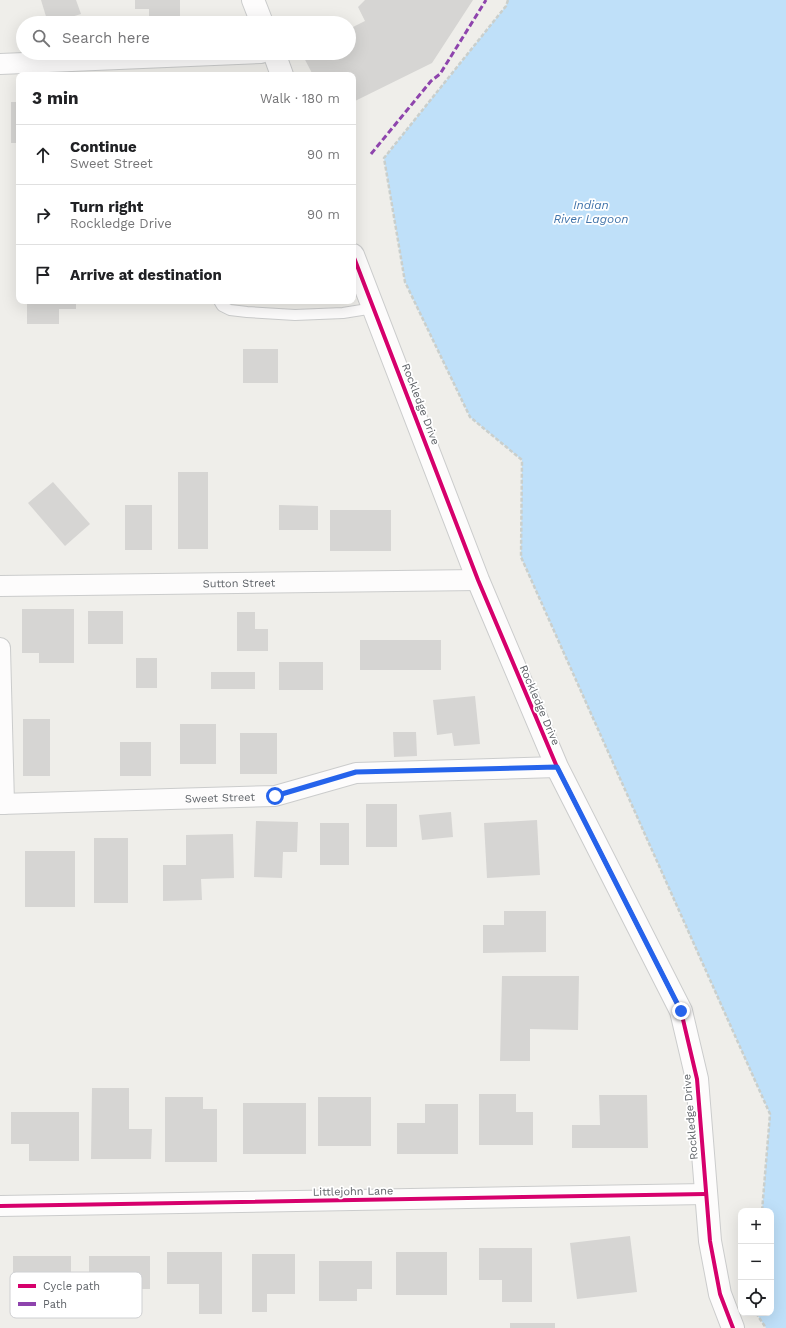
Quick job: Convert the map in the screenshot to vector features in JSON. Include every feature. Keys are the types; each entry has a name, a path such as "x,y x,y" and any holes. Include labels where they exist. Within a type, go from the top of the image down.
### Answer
{"street":[{"path":"253,0 259,16"},
{"path":"0,64 95,60"},
{"path":"277,60 281,72"},
{"name":"Rockledge Drive","path":"356,263 478,580 557,767 681,1011 698,1079 710,1241 720,1294 733,1328"},
{"name":"Sutton Street","path":"0,586 478,580"},
{"path":"0,648 2,804"},
{"name":"Sweet Street","path":"2,804 275,796 356,772 557,767"},
{"name":"Littlejohn Lane","path":"0,1206 706,1194"}],"lane":[{"path":"221,304 230,310 295,315 343,313 374,308"}],"path":[{"path":"508,0 506,6 384,158 405,282 470,416 522,460 521,557 770,1114 762,1208"},
{"path":"758,1316 766,1328"}],"water":[{"name":"Indian River Lagoon","path":"508,0 786,0 786,1328 766,1328 758,1316 774,1316 774,1208 762,1208 770,1114 521,557 522,460 470,417 405,282 384,158 506,6"}],"building":[{"path":"41,0 76,0 81,14 75,16 46,16"},
{"path":"135,0 180,0 180,16 149,16 149,9 135,9"},
{"path":"365,0 473,0 432,63 356,101 356,72 311,72 305,60 356,60 356,26 365,21 358,7"},
{"path":"11,102 16,102 16,143 11,143"},
{"path":"27,304 76,304 76,309 59,309 59,324 27,324"},
{"path":"243,349 278,349 278,383 243,383"},
{"path":"178,472 208,472 208,549 178,549"},
{"path":"53,482 90,524 65,546 28,503"},
{"path":"125,505 152,505 152,550 125,550"},
{"path":"279,505 318,506 318,530 279,530"},
{"path":"330,510 391,510 391,551 330,551"},
{"path":"22,609 74,609 74,663 39,663 39,653 22,653"},
{"path":"88,611 123,611 123,644 88,644"},
{"path":"237,612 255,612 255,629 268,629 268,651 237,651"},
{"path":"360,640 441,640 441,670 360,670"},
{"path":"136,658 157,658 157,688 136,688"},
{"path":"279,662 323,662 323,690 279,690"},
{"path":"211,672 255,672 255,689 211,689"},
{"path":"475,696 480,744 454,746 452,733 437,735 433,700"},
{"path":"23,719 50,719 50,776 23,776"},
{"path":"180,724 216,724 216,764 180,764"},
{"path":"393,732 416,732 417,756 394,757"},
{"path":"240,733 277,733 277,774 240,774"},
{"path":"120,742 151,742 151,776 120,776"},
{"path":"366,804 397,804 397,847 366,847"},
{"path":"451,812 453,837 422,840 419,815"},
{"path":"537,820 540,875 487,878 484,823"},
{"path":"256,821 298,822 297,852 283,852 282,878 254,877"},
{"path":"320,823 349,823 349,865 320,865"},
{"path":"233,834 234,878 201,879 202,900 163,901 163,865 186,865 186,835"},
{"path":"94,838 128,838 128,903 94,903"},
{"path":"25,851 75,851 75,907 25,907"},
{"path":"504,911 546,911 546,952 483,953 483,925 504,925"},
{"path":"502,976 579,976 578,1030 530,1029 530,1061 500,1061"},
{"path":"92,1088 129,1088 129,1129 152,1129 151,1159 91,1159"},
{"path":"479,1094 516,1094 516,1112 533,1112 533,1145 479,1145"},
{"path":"599,1095 647,1095 648,1148 572,1148 572,1125 600,1125"},
{"path":"165,1097 203,1097 203,1109 217,1109 217,1162 165,1162"},
{"path":"318,1097 371,1097 371,1146 318,1146"},
{"path":"243,1103 306,1103 306,1154 243,1154"},
{"path":"425,1104 458,1104 458,1154 397,1154 397,1123 425,1123"},
{"path":"11,1112 79,1112 79,1161 29,1161 29,1144 11,1144"},
{"path":"630,1236 637,1292 577,1299 570,1243"},
{"path":"479,1248 532,1248 532,1302 502,1302 502,1280 479,1280"},
{"path":"167,1252 222,1252 222,1314 199,1314 199,1284 167,1284"},
{"path":"396,1252 447,1252 447,1295 396,1295"},
{"path":"252,1254 295,1254 295,1294 267,1294 267,1312 252,1312"},
{"path":"13,1256 71,1256 71,1272 13,1272"},
{"path":"89,1256 150,1256 150,1289 142,1289 142,1272 89,1272"},
{"path":"319,1261 372,1261 372,1289 357,1289 357,1301 319,1301"},
{"path":"510,1323 555,1323 555,1328 510,1328"}],"marked path":[{"path":"371,154 431,81 440,74 486,0"}],"cycle path":[{"path":"356,263 478,580 557,767 681,1011 697,1079 710,1241 720,1294 733,1328"},
{"path":"0,1206 706,1194"}],"route":[{"path":"275,796 356,772 557,767 681,1011"}]}
